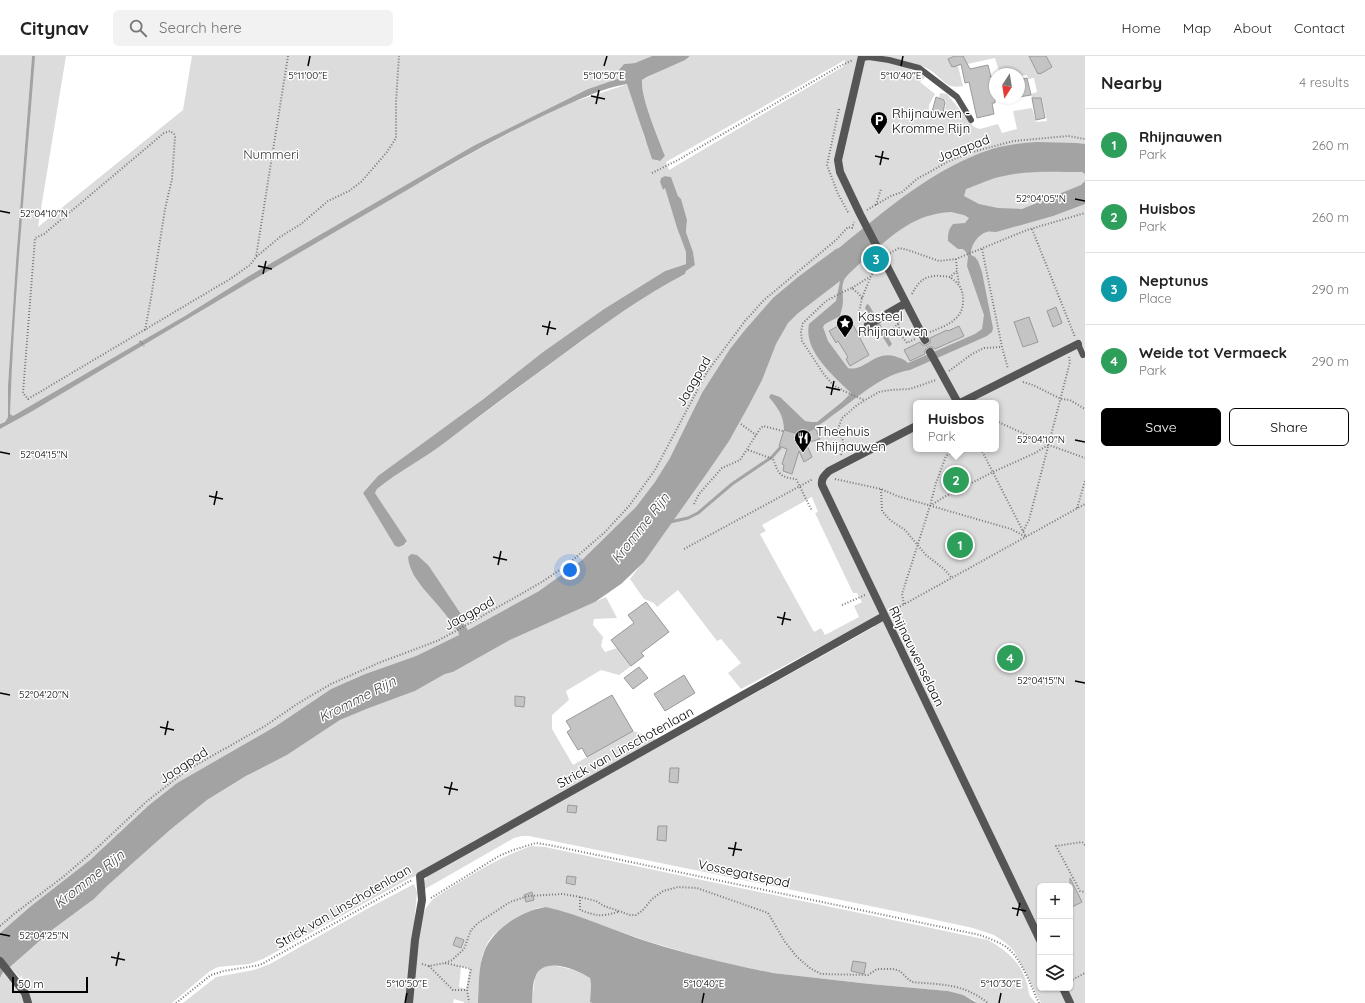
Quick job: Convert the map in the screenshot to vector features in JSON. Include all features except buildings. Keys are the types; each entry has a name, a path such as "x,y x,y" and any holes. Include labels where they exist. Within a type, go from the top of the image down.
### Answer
{"street":[{"path":"862,57 838,160 840,172 859,219 883,259 924,338"},
{"path":"869,325 906,304"},
{"path":"965,400 1078,344"},
{"path":"931,352 957,400"},
{"path":"824,476 838,466 913,428"},
{"name":"Rhijnauwenselaan","path":"824,476 822,485 1037,934"},
{"name":"Strick van Linschotenlaan","path":"420,876 884,616"},
{"path":"409,1003 422,900 420,876"},
{"path":"0,961 25,993 28,1003"},
{"path":"1064,991 1070,1003"}],"lane":[{"path":"862,57 889,60 919,68 957,97 971,120"},
{"path":"1078,344 1083,355"}],"path":[{"path":"256,257 288,56"},
{"path":"145,330 165,209 172,179 174,134 170,131 164,133 44,234 35,238 23,393 28,399 145,330 230,279 250,265 256,257 280,237 301,224 328,201 348,191 361,182 387,152 396,138 396,102 399,56"},
{"path":"652,173 685,156 838,66 851,60"},
{"name":"Jaagpad","path":"0,926 63,877 98,847 146,802 187,770 265,726 297,704 331,684 381,662 437,641 542,582 567,565 605,532 628,506 655,470 706,372 745,321 764,300 836,240 848,227 852,228 859,219 876,205 891,196 902,192 917,179 949,161 972,152 1014,141 1068,136 1085,139"},
{"path":"876,205 881,189"},
{"path":"859,313 862,298 871,276 883,259 891,252 899,248 939,261 956,259 1032,229 1085,213"},
{"path":"1032,229 1078,344"},
{"path":"982,249 1002,347 1011,378 1033,385 1061,399 1070,400 1085,409"},
{"path":"898,323 900,334 907,343 924,338 954,321 963,308 963,298 956,259"},
{"path":"950,277 957,271"},
{"path":"864,400 833,385 802,342 801,332 803,322 826,301 852,288 871,276"},
{"path":"889,333 898,323 917,284 924,279 931,276 950,277 960,285"},
{"path":"852,288 862,298"},
{"path":"879,335 889,333 900,334"},
{"path":"140,342 144,346"},
{"path":"838,466 844,445 842,436 838,430 842,418 864,400 879,392 910,389 932,381 944,376 956,365 984,348 1002,347"},
{"path":"1023,531 1029,520 1050,444 1070,362 1066,351"},
{"path":"999,422 1085,458"},
{"path":"741,424 756,435"},
{"path":"694,504 699,494 722,468 740,460 748,450 756,435 764,426 783,431"},
{"path":"930,506 944,497 1035,453 1050,444"},
{"path":"748,450 774,459 778,473 784,477 796,479 812,511"},
{"path":"904,604 902,594 936,483 946,456 949,454 962,452"},
{"path":"983,452 1026,536"},
{"path":"684,549 815,478 824,476 881,489 897,496 1011,529 1026,536"},
{"path":"1077,508 1085,481"},
{"path":"881,489 882,511 890,520 905,530 926,554 952,578"},
{"path":"884,616 1085,504"},
{"path":"842,605 873,592"},
{"path":"1085,845 1082,842 1056,846 1080,891 1085,892"},
{"name":"Vossegatsepad","path":"422,900 430,899 499,856 536,843 549,845 980,935 1010,950 1026,974 1039,1003"},
{"name":"Strick van Linschotenlaan","path":"176,1003 211,975 224,971 260,965 420,876"},
{"path":"414,958 424,965 429,966 452,960 464,950 471,930 478,923 515,900 528,896 563,894 596,901 604,906 630,915 636,915 652,899 663,891 678,888 697,888 768,913 789,947 810,968 821,974 868,975 877,969 900,970 912,982 961,987 971,991 988,1003"},
{"path":"580,897 580,910 597,916 604,916 619,911"},
{"path":"445,963 471,969 467,990 469,1002"},
{"path":"429,966 452,990 467,990"},
{"path":"1073,979 1085,973"}],"green space":[{"path":"0,56 32,56 16,261 8,385 8,417 5,422 0,424"},
{"name":"Nummeri","path":"34,56 66,56 38,227 183,110 192,56 652,56 635,63 624,64 620,78 588,89 475,145 16,418 11,418 9,414 15,293"},
{"path":"690,56 872,56 906,67 925,77 920,82 935,94 929,105 929,113 942,118 946,101 939,98 940,93 947,94 974,127 980,129 998,124 1002,133 1017,129 1013,111 1032,108 1036,122 1047,121 1042,100 1032,101 1031,94 1037,92 1034,78 1028,79 1027,75 1025,75 1025,68 998,68 995,58 958,66 963,86 957,87 944,82 928,69 912,63 882,56 1085,56 1085,1003 1041,1003 1014,951 1006,943 994,935 973,928 529,836 514,838 425,889 425,880 430,874 874,627 870,620 741,689 728,673 741,663 721,639 717,641 678,590 657,607 654,603 644,599 630,579 643,562 614,529 582,560 539,591 468,630 461,614 429,566 408,557 414,575 458,631 459,635 416,656 365,674 331,689 276,726 177,783 149,805 90,860 31,906 0,933 0,429 31,412 262,273 470,154 524,125 570,103 628,84 644,137 657,161 662,159 665,156 654,129 644,97 642,80","holes":["845,60 844,66 669,170 666,162","665,176 671,177 687,220 686,232 693,252 695,265 686,271 685,274 643,298 576,345 439,447 394,476 377,489 375,493 407,541 405,545 399,547 395,546 363,493 543,352 604,309 665,271 686,264 686,252 665,187 663,190 660,182 661,178","812,497 818,512 815,513 853,593 857,593 862,602 854,606 859,617 825,635 821,628 814,632 760,534 766,531 762,525"]},
{"path":"606,597 617,618 594,619 593,625 603,637 601,646 605,652 617,648 631,666 619,675 601,670 566,691 569,700 552,715 552,729 573,765 633,731 654,738 657,741 419,875 410,878 263,959 249,964 218,967 210,971 172,1003 32,1003 22,980 10,967 52,930 94,899 170,830 207,800 246,776 287,755 340,720 415,691 445,674 453,672 510,640"},
{"path":"531,846 545,847 988,940 1001,948 1017,963 1025,976 1030,996 1036,1003 977,1003 974,1000 948,991 773,973 711,960 650,942 546,907 537,908 521,915 494,934 488,942 482,956 478,1003 464,1003 454,999 453,1003 412,1003 417,948 422,917 426,908 432,900 461,881 495,862","holes":["461,967 470,968 466,989 459,987"]},
{"path":"414,884 417,892 407,1003 183,1003 216,977 254,970 270,964"},
{"path":"550,965 571,969 590,978 590,1002 592,1003 532,1003 535,977 541,968"},
{"path":"4,970 22,993 26,1003 0,1003 0,978"}],"water":[{"path":"32,56 35,56 17,279 12,369 10,414 13,416 185,316 249,276 475,145 588,89 620,78 619,70 624,64 635,63 652,56 690,56 685,60 642,80 642,88 647,107 665,156 660,161 652,159 627,84 587,96 529,122 460,159 0,429 0,424 5,422 8,417 8,385 16,261"},
{"name":"Kromme Rijn","path":"1037,142 1085,144 1085,174 1082,172 1033,172 1014,174 994,178 966,189 964,196 979,204 998,208 1022,209 1081,185 1085,181 1085,204 1053,216 996,232 984,233 975,241 971,255 978,261 982,272 993,328 992,332 987,336 910,370 889,376 822,423 802,435 784,430 783,420 769,397 771,394 780,397 805,421 817,422 851,393 821,362 815,353 808,334 809,324 836,301 840,281 797,314 788,323 776,344 762,380 729,441 644,562 621,584 595,602 510,640 453,672 445,674 415,691 340,720 287,755 246,776 207,800 170,830 94,899 52,930 10,967 4,970 0,978 0,933 31,906 90,860 149,805 177,783 276,726 331,689 365,674 416,656 459,635 458,631 414,575 408,557 411,554 417,555 429,566 461,614 464,624 468,630 539,591 582,560 636,507 655,482 670,458 702,393 730,349 773,298 798,277 839,248 911,191 950,167 970,157 992,149 1008,145","holes":["951,212 964,215 969,218 965,223 953,224 950,228 948,241 958,249 963,249 968,256 967,266 984,315 982,329 975,334 908,363 900,358 887,355 881,356 859,367 848,368 828,341 823,327 825,324 840,316 843,302 844,280 885,241 915,221 925,217"]},
{"path":"665,176 671,177 678,196 681,199 687,220 686,232 693,252 695,265 686,271 685,274 640,300 611,320 439,447 394,476 377,489 375,493 407,541 404,545 399,547 395,546 363,493 378,476 482,400 543,352 604,309 665,271 686,264 686,252 665,188 663,190 660,182 661,178"},
{"path":"867,304 892,344 889,347 865,308"},
{"path":"546,907 572,914 664,947 742,967 773,973 948,991 963,995 977,1003 592,1003 590,1002 590,978 568,968 552,966 545,967 539,971 535,978 532,1003 478,1003 482,957 492,938 515,918 532,910"}],"waterway":[{"path":"670,522 688,518 698,513 732,484 772,457 780,448"}],"place":[{"name":"Rhijnauwen - Kromme Rijn","path":"879,135"},
{"name":"Neptunus","path":"876,259"},
{"name":"Kasteel Rhijnauwen","path":"845,338"},
{"name":"Theehuis Rhijnauwen","path":"803,453"},
{"name":"Huisbos","path":"956,480"},
{"name":"Rhijnauwen","path":"960,545"},
{"name":"Weide tot Vermaeck","path":"1010,658"}]}
